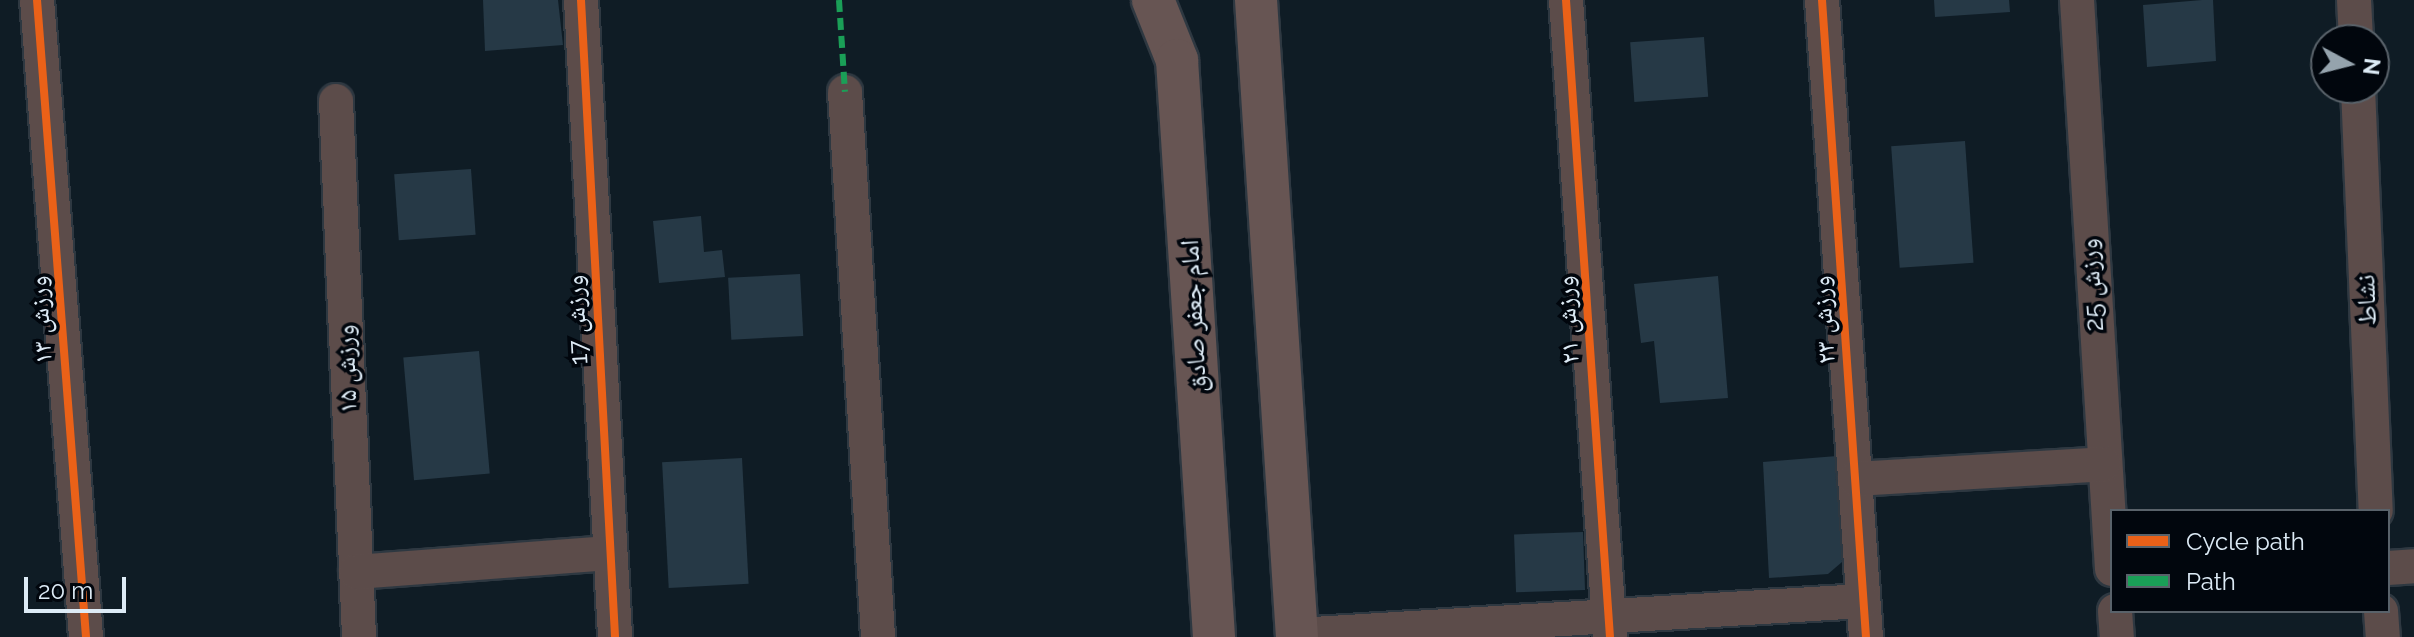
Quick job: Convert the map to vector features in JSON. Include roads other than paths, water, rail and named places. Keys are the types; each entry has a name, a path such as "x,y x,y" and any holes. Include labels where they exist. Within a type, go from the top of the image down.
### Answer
{"main road":[{"name":"امام جعفر صادق","path":"1153,0 1165,15 1180,89 1214,637"},
{"path":"1256,0 1297,636"}],"street":[{"name":"ورزش ۱۳","path":"37,0 86,637"},
{"name":"ورزش 17","path":"581,0 615,637"},
{"name":"ورزش ۲۱","path":"1566,0 1609,625"},
{"name":"ورزش ۲۳","path":"1822,0 1866,637"},
{"name":"ورزش 25","path":"2077,0 2110,543"},
{"path":"2354,0 2355,24"},
{"path":"845,92 878,637"},
{"name":"ورزش ۱۵","path":"336,101 359,637"},
{"name":"نشاط","path":"2359,104 2376,509"},
{"path":"1855,479 2104,464"},
{"path":"356,572 609,553"},
{"path":"2390,568 2414,566"},
{"path":"1297,636 1609,625 1863,601"},
{"path":"2115,613 2117,637"},
{"path":"2381,613 2383,637"}]}
